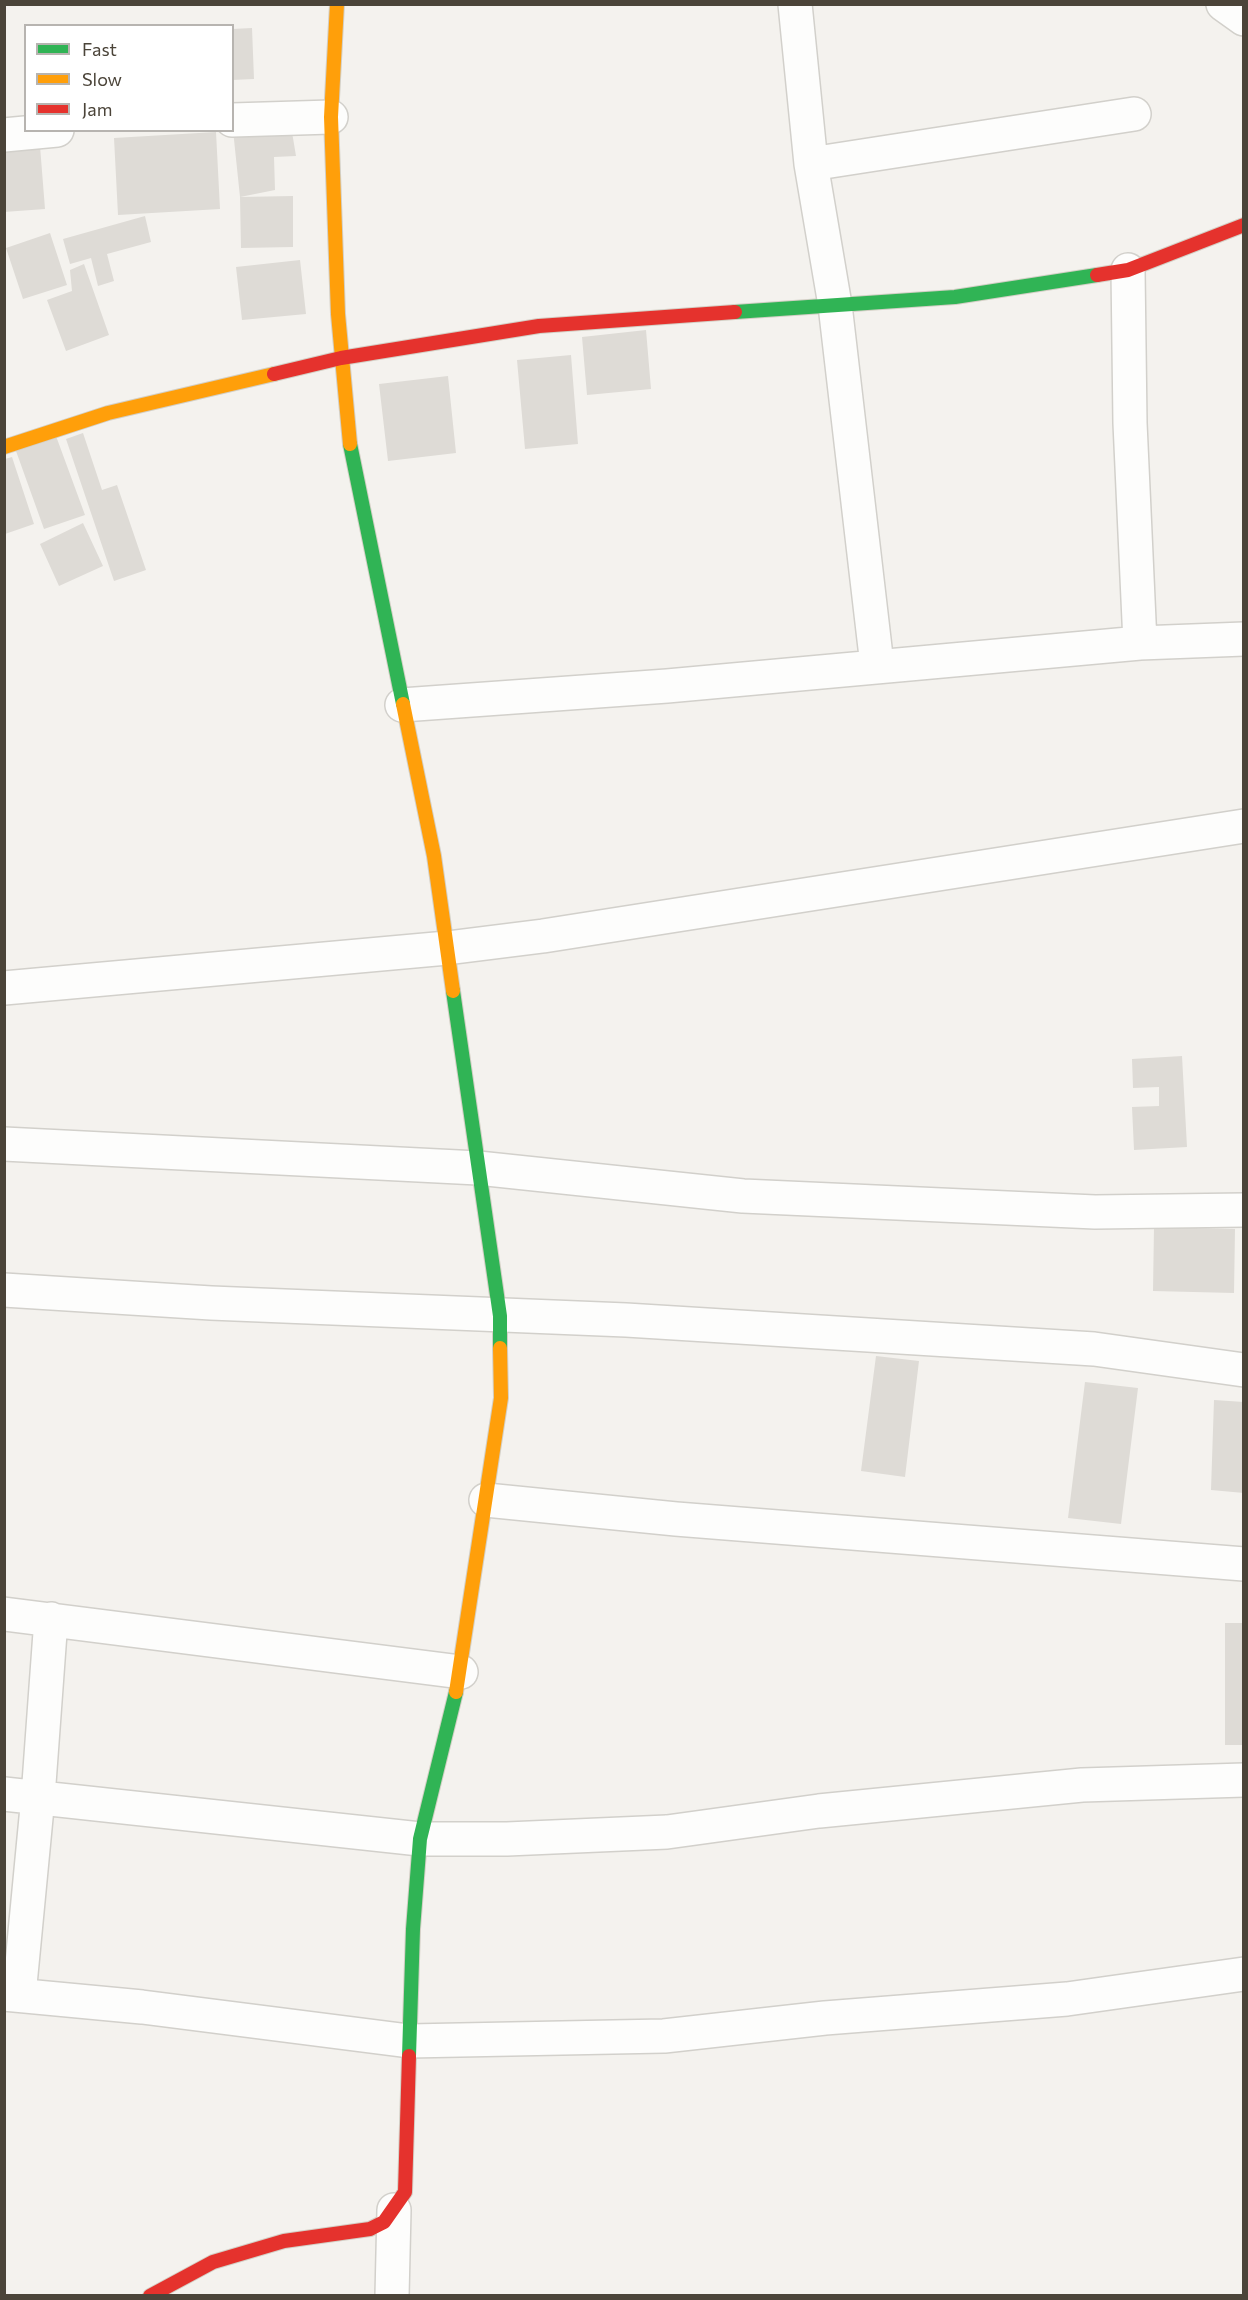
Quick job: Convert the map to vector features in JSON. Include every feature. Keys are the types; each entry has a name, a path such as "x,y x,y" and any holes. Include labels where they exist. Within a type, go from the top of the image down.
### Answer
{"street":[{"path":"150,2295 213,2262 284,2241 370,2229 384,2222 405,2192 412,1929 420,1839 461,1672 501,1398 500,1316 434,856 347,428 341,358 332,117 337,4"},
{"path":"795,4 811,164 835,305 877,665"},
{"path":"1223,4 1244,19"},
{"path":"811,164 1134,114"},
{"path":"234,120 332,117"},
{"path":"4,135 36,132"},
{"path":"4,447 108,413 341,358 539,326 955,297 1128,270 1244,225"},
{"path":"1128,270 1130,423 1140,643"},
{"path":"402,705 667,686 877,665 1140,643 1244,639"},
{"path":"4,988 447,948 1096,851 1244,826"},
{"path":"4,1144 478,1168 742,1196 1095,1212 1244,1210"},
{"path":"4,1290 211,1303 637,1320 1094,1349 1244,1370"},
{"path":"486,1500 687,1520 1244,1564"},
{"path":"4,1614 461,1672"},
{"path":"51,1619 38,1797 11,1994 142,2007 409,2041 664,2036 825,2018 1067,1999 1244,1974"},
{"path":"4,1794 420,1839 507,1839 667,1832 819,1811 1082,1785 1244,1780"},
{"path":"392,2295 394,2210"}],"building":[{"path":"252,28 254,79 234,80 234,29"},
{"path":"291,126 296,156 274,157 275,190 240,197 234,130"},
{"path":"216,132 220,209 118,215 114,138"},
{"path":"40,146 45,209 4,212 4,149"},
{"path":"293,196 293,247 241,248 240,197"},
{"path":"145,216 151,242 107,254 114,281 98,286 91,258 70,264 63,239"},
{"path":"50,233 67,285 23,299 6,248"},
{"path":"300,260 306,314 242,320 236,267"},
{"path":"84,264 109,335 66,351 47,300 72,291 70,270"},
{"path":"646,330 651,389 587,395 582,337"},
{"path":"571,355 578,444 525,449 517,360"},
{"path":"448,376 456,453 388,461 379,384"},
{"path":"83,433 102,490 117,485 146,570 114,581 66,439"},
{"path":"56,436 85,515 44,529 16,451"},
{"path":"12,457 34,524 5,534 5,459"},
{"path":"83,523 103,566 59,586 40,544"},
{"path":"1182,1056 1187,1147 1134,1150 1132,1107 1159,1106 1159,1087 1133,1088 1132,1059"},
{"path":"1154,1227 1235,1229 1234,1293 1153,1291"},
{"path":"876,1356 919,1361 905,1477 861,1471"},
{"path":"1085,1382 1138,1388 1121,1524 1068,1518"},
{"path":"1214,1400 1244,1402 1244,1493 1211,1490"},
{"path":"1225,1623 1244,1623 1244,1745 1225,1745"}],"traffic: fast":[{"path":"735,312 955,297 1097,275"},
{"path":"350,444 403,704"},
{"path":"453,991 500,1316 500,1348"},
{"path":"409,2056 413,1929 420,1839 456,1692"}],"traffic: slow":[{"path":"337,4 331,117 338,314 350,444"},
{"path":"4,447 108,413 274,374"},
{"path":"403,704 434,856 453,991"},
{"path":"456,1692 501,1398 500,1348"}],"traffic: jam":[{"path":"1097,275 1128,270 1244,225"},
{"path":"274,374 341,358 539,326 735,312"},
{"path":"150,2296 213,2262 284,2241 370,2229 384,2222 405,2192 409,2056"}]}
